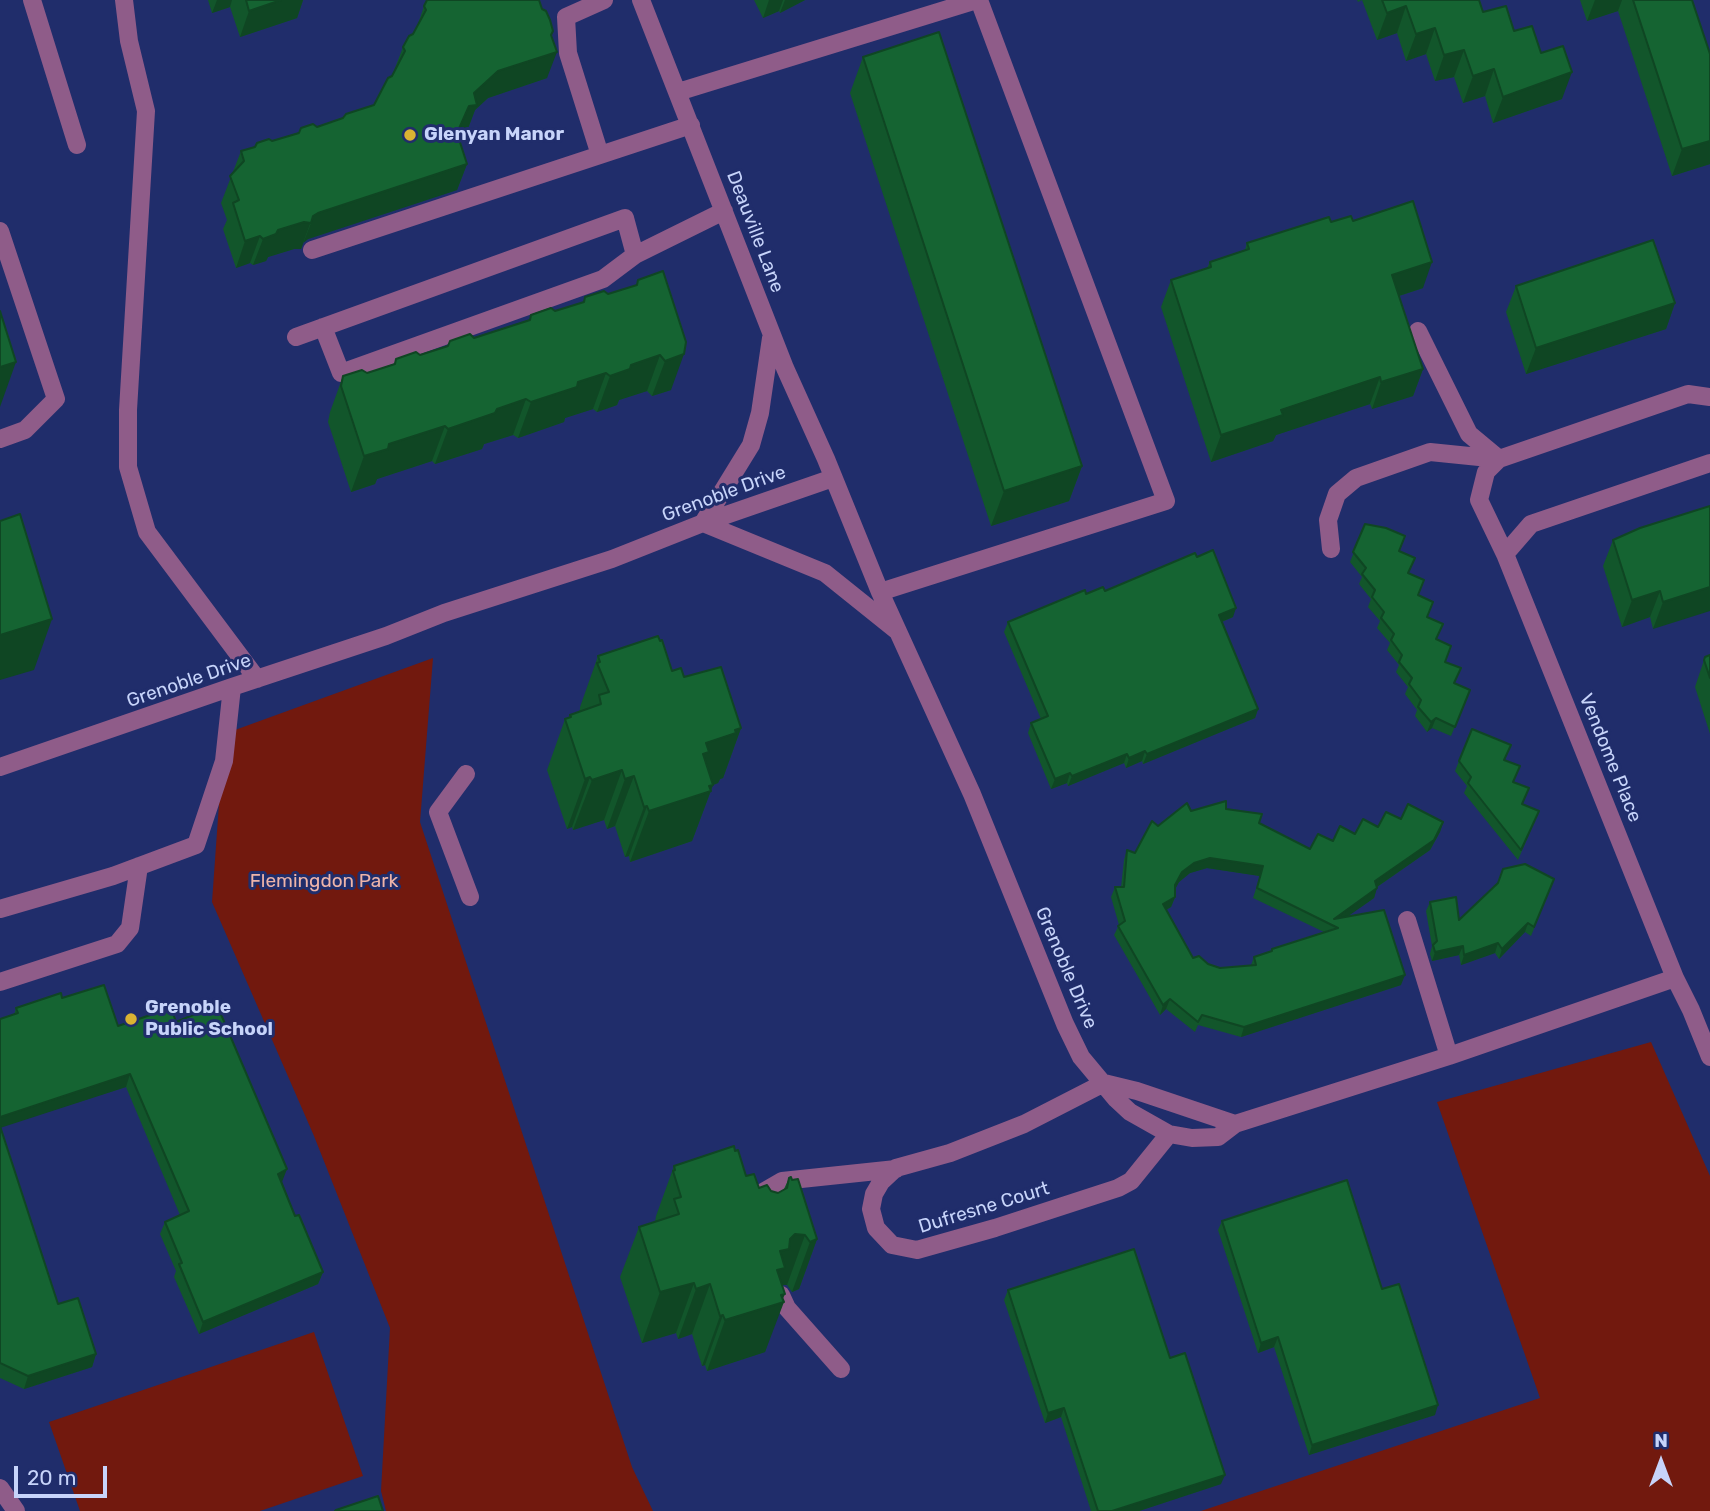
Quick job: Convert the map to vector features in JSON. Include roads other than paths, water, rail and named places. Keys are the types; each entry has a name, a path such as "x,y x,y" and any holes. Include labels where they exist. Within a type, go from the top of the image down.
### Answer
{"street":[{"path":"32,0 77,145"},
{"path":"124,0 129,41 146,111 128,410 128,467 146,533 257,680"},
{"path":"600,155 568,53 566,17 604,0"},
{"name":"Deauville Lane","path":"641,0 772,334 833,478"},
{"path":"678,92 978,0 1166,501 880,592"},
{"path":"312,250 691,125"},
{"path":"323,327 341,373 603,279 635,256 724,211"},
{"path":"296,337 625,218 635,256"},
{"path":"0,231 56,399 25,430 0,439"},
{"path":"1418,331 1469,434 1499,459"},
{"path":"772,334 760,413 751,445 703,523 825,573 899,632"},
{"path":"1331,549 1328,520 1337,494 1356,478 1430,452 1499,459 1688,394 1710,397"},
{"name":"Vendome Place","path":"1499,459 1486,472 1479,500 1506,554 1675,978"},
{"path":"1506,554 1531,524 1710,463"},
{"name":"Grenoble Drive","path":"0,767 386,636 444,613 612,559 703,523 833,478 880,592 972,794 1070,1035 1091,1072 1130,1112 1169,1134 1192,1138 1218,1137 1235,1124 1449,1056 1675,978"},
{"path":"0,909 139,866 195,845 224,761 232,687"},
{"path":"466,774 438,812 470,897"},
{"path":"0,982 117,944 130,928 139,866"},
{"path":"1407,920 1449,1056"},
{"path":"1675,978 1709,1053"},
{"path":"759,1221 758,1199 769,1187 782,1181 896,1168 950,1153 1024,1124 1104,1083 1137,1091 1235,1124"},
{"name":"Dufresne Court","path":"896,1168 881,1182 874,1194 873,1218 876,1228 892,1245 917,1250 932,1248 1118,1188 1131,1181 1169,1134"},
{"path":"781,1296 787,1308 841,1369"},
{"path":"0,1489 16,1511"}],"place":[{"name":"Glenyan Manor","path":"410,135"},
{"name":"Grenoble Public School","path":"131,1019"}],"park label":[{"name":"Flemingdon Park","path":"324,882"}]}
